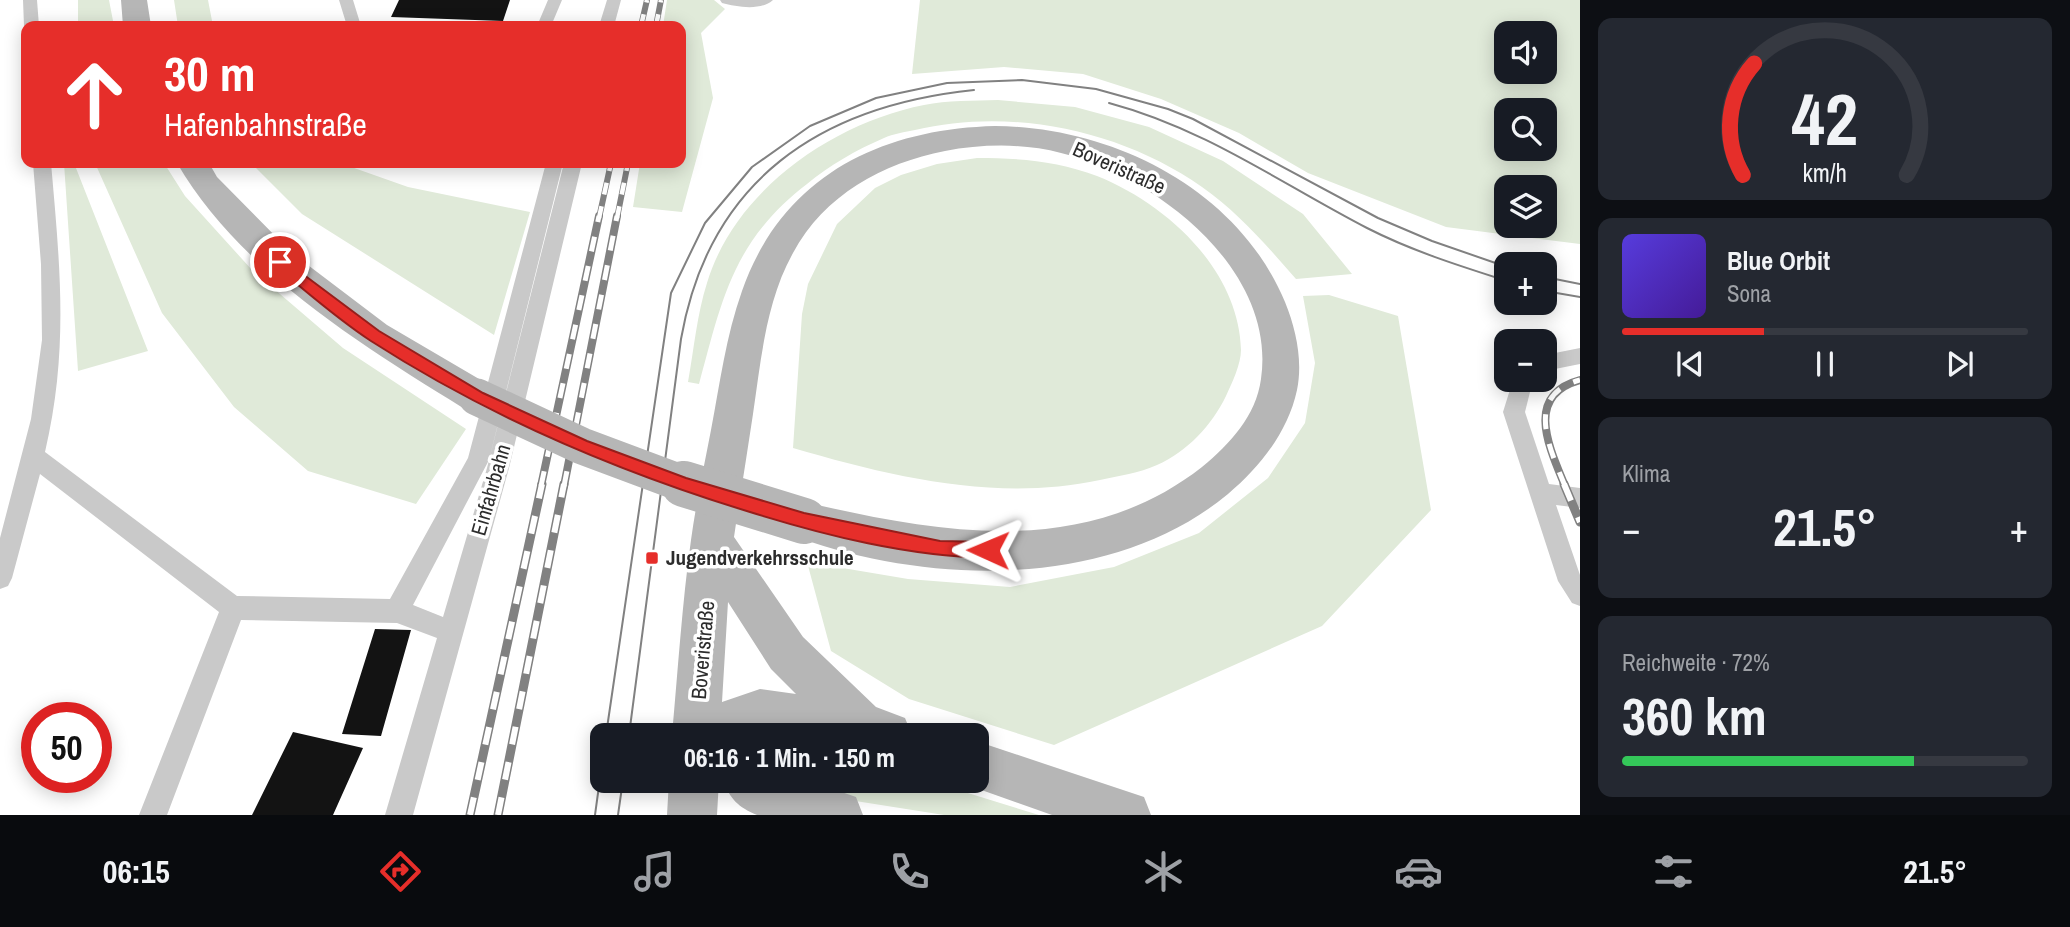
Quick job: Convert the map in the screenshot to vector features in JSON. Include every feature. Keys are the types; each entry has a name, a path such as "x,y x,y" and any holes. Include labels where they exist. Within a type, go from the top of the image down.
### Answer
{"main road":[{"path":"134,0 136,21"},
{"name":"Boveristraße","path":"196,168 206,186 280,262 374,335 477,397 594,451 686,485 720,495 804,521 940,549 1037,551 1112,536 1171,512 1208,488 1245,454 1271,412 1282,365 1275,317 1253,269 1224,233 1189,202 1149,177 1108,158 1066,144 1027,138 974,136 923,144 882,156 852,171 824,190 795,221 776,252 762,286 744,350 720,495 712,540 698,723"},
{"path":"712,540 787,653 866,723"},
{"path":"741,723 760,713 824,723"},
{"path":"989,769 1126,815"},
{"name":"Boveristraße","path":"692,815 693,793"},
{"path":"766,793 838,815"}],"lane":[{"path":"30,0 32,21"},
{"path":"346,0 352,21"},
{"path":"546,21 555,0"},
{"path":"608,21 614,0"},
{"path":"727,0 740,3 766,0"},
{"path":"0,578 35,457 51,364 52,292 42,168"},
{"path":"397,611 478,460 554,168"},
{"name":"Einfahrbahn","path":"399,815 498,468 572,168"},
{"path":"1557,361 1580,356"},
{"path":"1520,392 1514,412 1570,581 1580,595"},
{"path":"35,457 233,608 397,611 450,631"},
{"path":"1539,493 1580,498"},
{"path":"153,815 233,608"}],"green space":[{"path":"78,0 109,0 113,21 78,21"},
{"path":"174,0 208,0 212,21 177,21"},
{"path":"667,0 714,0 725,9 701,33 713,98 682,212 633,207 639,168 686,168 686,21 664,21"},
{"path":"920,0 1580,0 1580,244 1533,238 1557,238 1557,175 1494,175 1494,233 1446,227 1308,173 1239,133 1161,99 1083,74 1004,67 912,74"},
{"path":"998,100 1075,107 1149,127 1223,161 1303,214 1352,274 1296,279 1252,230 1215,197 1170,167 1136,151 1101,138 1027,123 989,121 952,124 899,133 874,143 825,170 784,203 758,233 742,257 726,292 699,384 688,382 707,283 721,249 740,218 764,191 792,166 856,127 890,114 933,103"},
{"path":"977,158 1038,161 1068,167 1123,188 1173,222 1213,267 1227,293 1237,321 1241,355 1220,407 1198,436 1178,453 1157,465 1129,474 1061,486 1022,488 984,487 907,477 793,448 802,314 808,284 837,224 875,188 901,175 937,164"},
{"path":"64,168 76,168 148,351 78,371"},
{"path":"97,168 167,168 185,196 252,270 343,348 466,429 416,504 308,471 234,407 162,313"},
{"path":"256,168 354,168 408,187 530,212 494,335 302,214"},
{"path":"1329,295 1398,316 1431,510 1322,626 1054,745 909,699 831,651 807,562 908,579 1010,587 1114,567 1199,533 1268,478 1305,423 1315,363 1303,296"},
{"path":"815,793 968,793 1039,815 944,815"}],"building":[{"path":"399,0 510,0 503,21 391,17"},
{"path":"375,629 411,630 381,736 342,734"},
{"path":"293,732 363,748 333,815 252,815"}],"tram line":[{"path":"608,723 671,293 705,223 752,167 810,126 876,98 947,83 1022,80 1096,89 1168,109 1193,119 1378,218 1432,241 1494,262"},
{"path":"631,723 681,339 695,283 717,235 745,195 780,161 821,134 867,113 918,99 974,90"},
{"path":"1109,103 1178,127 1210,142 1401,244 1494,277"},
{"path":"1557,279 1580,284"},
{"path":"1557,293 1580,297"},
{"path":"595,815 598,793"},
{"path":"618,815 621,793"}],"railway":[{"path":"642,21 647,0"},
{"path":"657,21 661,0"},
{"path":"599,218 610,168"},
{"path":"617,218 627,168"},
{"path":"541,486 599,216"},
{"path":"564,486 617,216"},
{"path":"1565,486 1548,439 1546,410 1552,397 1563,387 1580,380"},
{"path":"470,815 542,484"},
{"path":"498,815 564,484"},
{"path":"1564,484 1580,522"}],"place":[{"name":"Jugendverkehrsschule","path":"652,558"}],"route":[{"path":"280,262 374,335 477,397 582,446 686,485 804,521 940,549 988,550"}]}
